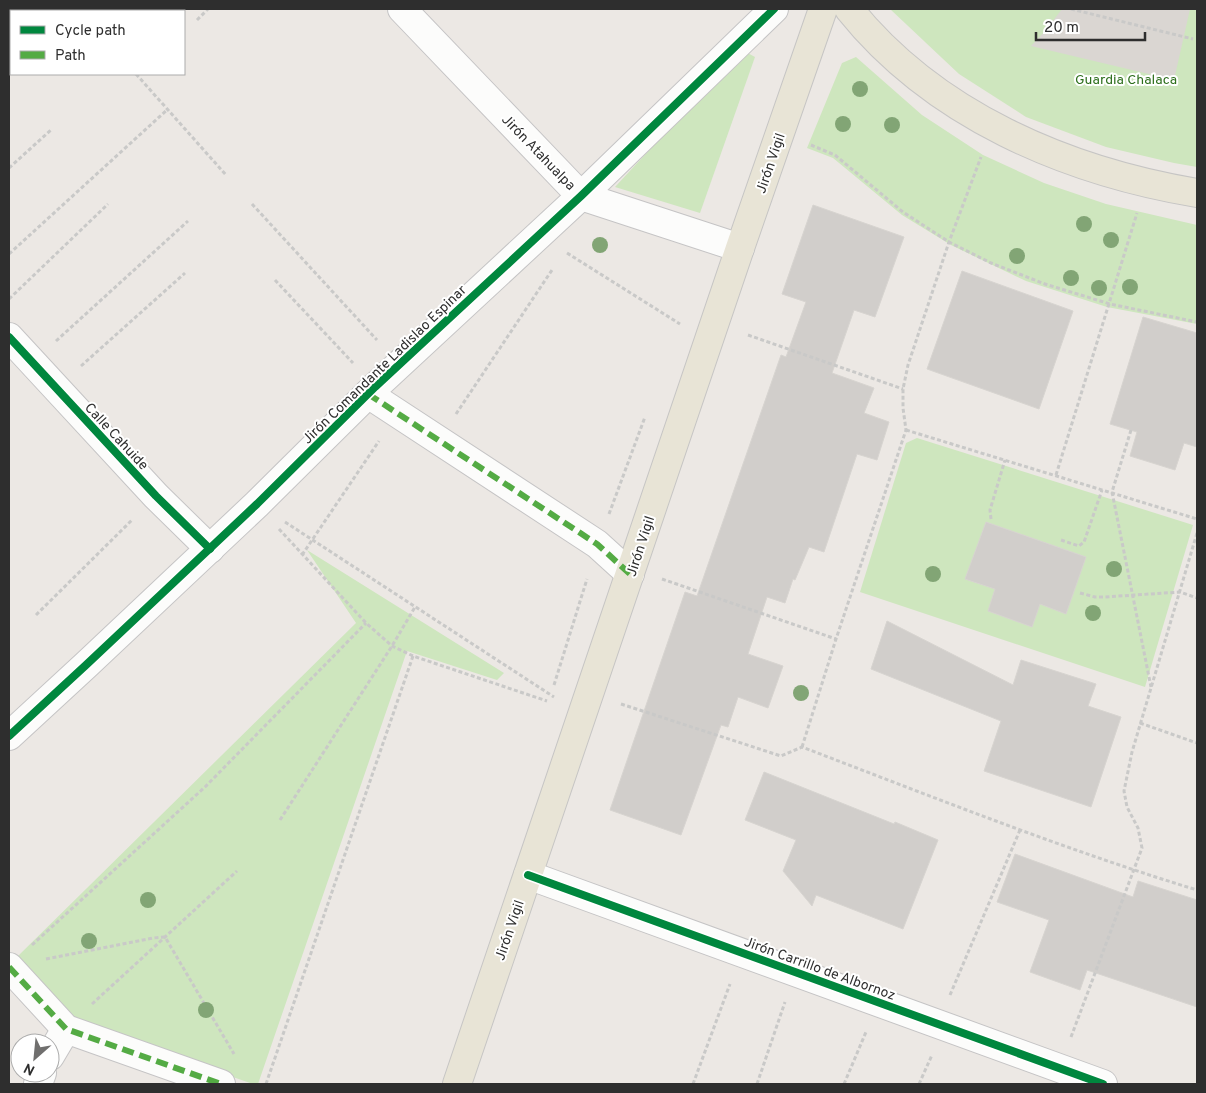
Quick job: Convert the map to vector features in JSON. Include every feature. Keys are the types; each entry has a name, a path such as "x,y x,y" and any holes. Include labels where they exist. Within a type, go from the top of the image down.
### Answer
{"main road":[{"name":"Jirón Vigil","path":"457,1084 740,248 823,9"},
{"path":"849,9 863,26 910,71 961,108 1014,137 1083,164 1150,184 1197,193"}],"street":[{"name":"Jirón Atahualpa","path":"402,9 581,196 740,248"},
{"name":"Jirón Comandante Ladislao Espinar","path":"9,736 210,549 372,391 581,196 774,9"},
{"name":"Calle Cahuide","path":"9,337 156,496 210,549"},
{"path":"372,391 397,413 597,544 631,572"},
{"name":"Jirón Carrillo de Albornoz","path":"528,875 1103,1084"},
{"path":"9,967 66,1029 221,1084"},
{"path":"60,1039 66,1029"}],"path":[{"path":"197,20 208,9"},
{"path":"1071,9 1193,39"},
{"path":"137,75 226,175"},
{"path":"9,254 168,109"},
{"path":"9,168 52,129"},
{"path":"811,145 835,155 903,212 949,242 991,263 1045,284 1110,304 1197,322"},
{"path":"802,747 906,430 903,389 908,365 949,242 981,156"},
{"path":"1056,475 1136,216 1150,184"},
{"path":"9,299 108,204"},
{"path":"252,204 400,365"},
{"path":"32,363 188,220"},
{"path":"562,257 573,246"},
{"path":"566,253 680,324 684,315"},
{"path":"439,440 552,269 544,274"},
{"path":"55,388 185,274"},
{"path":"275,280 372,391"},
{"path":"748,335 903,389"},
{"path":"302,555 397,413"},
{"path":"906,430 1197,519"},
{"path":"1131,430 1112,492 1151,688"},
{"path":"991,519 990,510 1006,460"},
{"path":"1061,540 1079,546 1084,542 1102,490"},
{"path":"36,615 156,496"},
{"path":"257,504 415,607 586,703 628,706 781,756 802,747 1020,830 1134,871 1197,890"},
{"path":"281,520 275,526 366,623 392,646 414,656 547,701"},
{"path":"1068,1045 1142,848 1138,828 1128,807 1124,791 1140,723 1197,533"},
{"path":"631,572 836,639"},
{"path":"1080,593 1095,597 1180,592 1197,598"},
{"path":"280,820 415,607"},
{"path":"31,946 206,787 366,623"},
{"path":"266,1084 414,656"},
{"path":"1140,723 1197,743"},
{"path":"948,1000 1020,830"},
{"path":"66,1029 237,871"},
{"path":"38,960 165,937"},
{"path":"165,937 238,1060"},
{"path":"693,1084 742,953"},
{"path":"757,1084 795,973"},
{"path":"844,1084 879,1003"}],"green space":[{"name":"Guardia Chalaca","path":"890,9 1197,9 1197,167 1106,147 1026,117 959,74"},
{"path":"742,50 755,57 700,213 615,187"},
{"path":"856,57 922,115 983,155 1044,183 1106,204 1197,225 1197,324 1107,307 1026,281 951,245 902,215 833,158 807,148 842,63"},
{"path":"917,438 1193,525 1145,687 860,592 906,443"},
{"path":"307,550 504,673 497,680 407,651 258,1084 253,1084 72,1021 18,956 356,623"}],"shaded area":[{"path":"1062,9 1190,9 1174,80 1031,46"}],"building":[{"path":"813,205 904,237 875,317 854,310 832,373 874,388 864,413 889,422 877,460 857,454 824,552 809,547 795,580 793,579 785,603 767,597 748,654 783,666 768,708 738,697 728,727 721,725 681,835 610,810 685,592 697,596 781,355 786,357 806,302 782,294"},
{"path":"962,271 1073,311 1039,409 927,369"},
{"path":"1143,317 1197,333 1197,447 1184,443 1175,470 1130,456 1137,432 1110,424"},
{"path":"986,522 1086,557 1066,614 1040,604 1032,627 988,611 995,589 965,579"},
{"path":"887,621 1013,685 1021,660 1096,684 1088,706 1121,717 1091,807 984,771 1001,721 871,669"},
{"path":"764,772 938,840 903,929 816,895 812,906 783,871 796,840 745,820"},
{"path":"1015,854 1133,897 1138,881 1197,900 1197,1007 1087,970 1080,990 1030,972 1049,920 997,902"}],"marked path":[{"path":"368,394 597,544 630,574"},
{"path":"9,967 66,1029 221,1084"}],"cycle path":[{"path":"9,736 257,504 375,387 581,196 774,9"},
{"path":"9,337 156,496 210,549"},
{"path":"528,875 1103,1084"}]}
